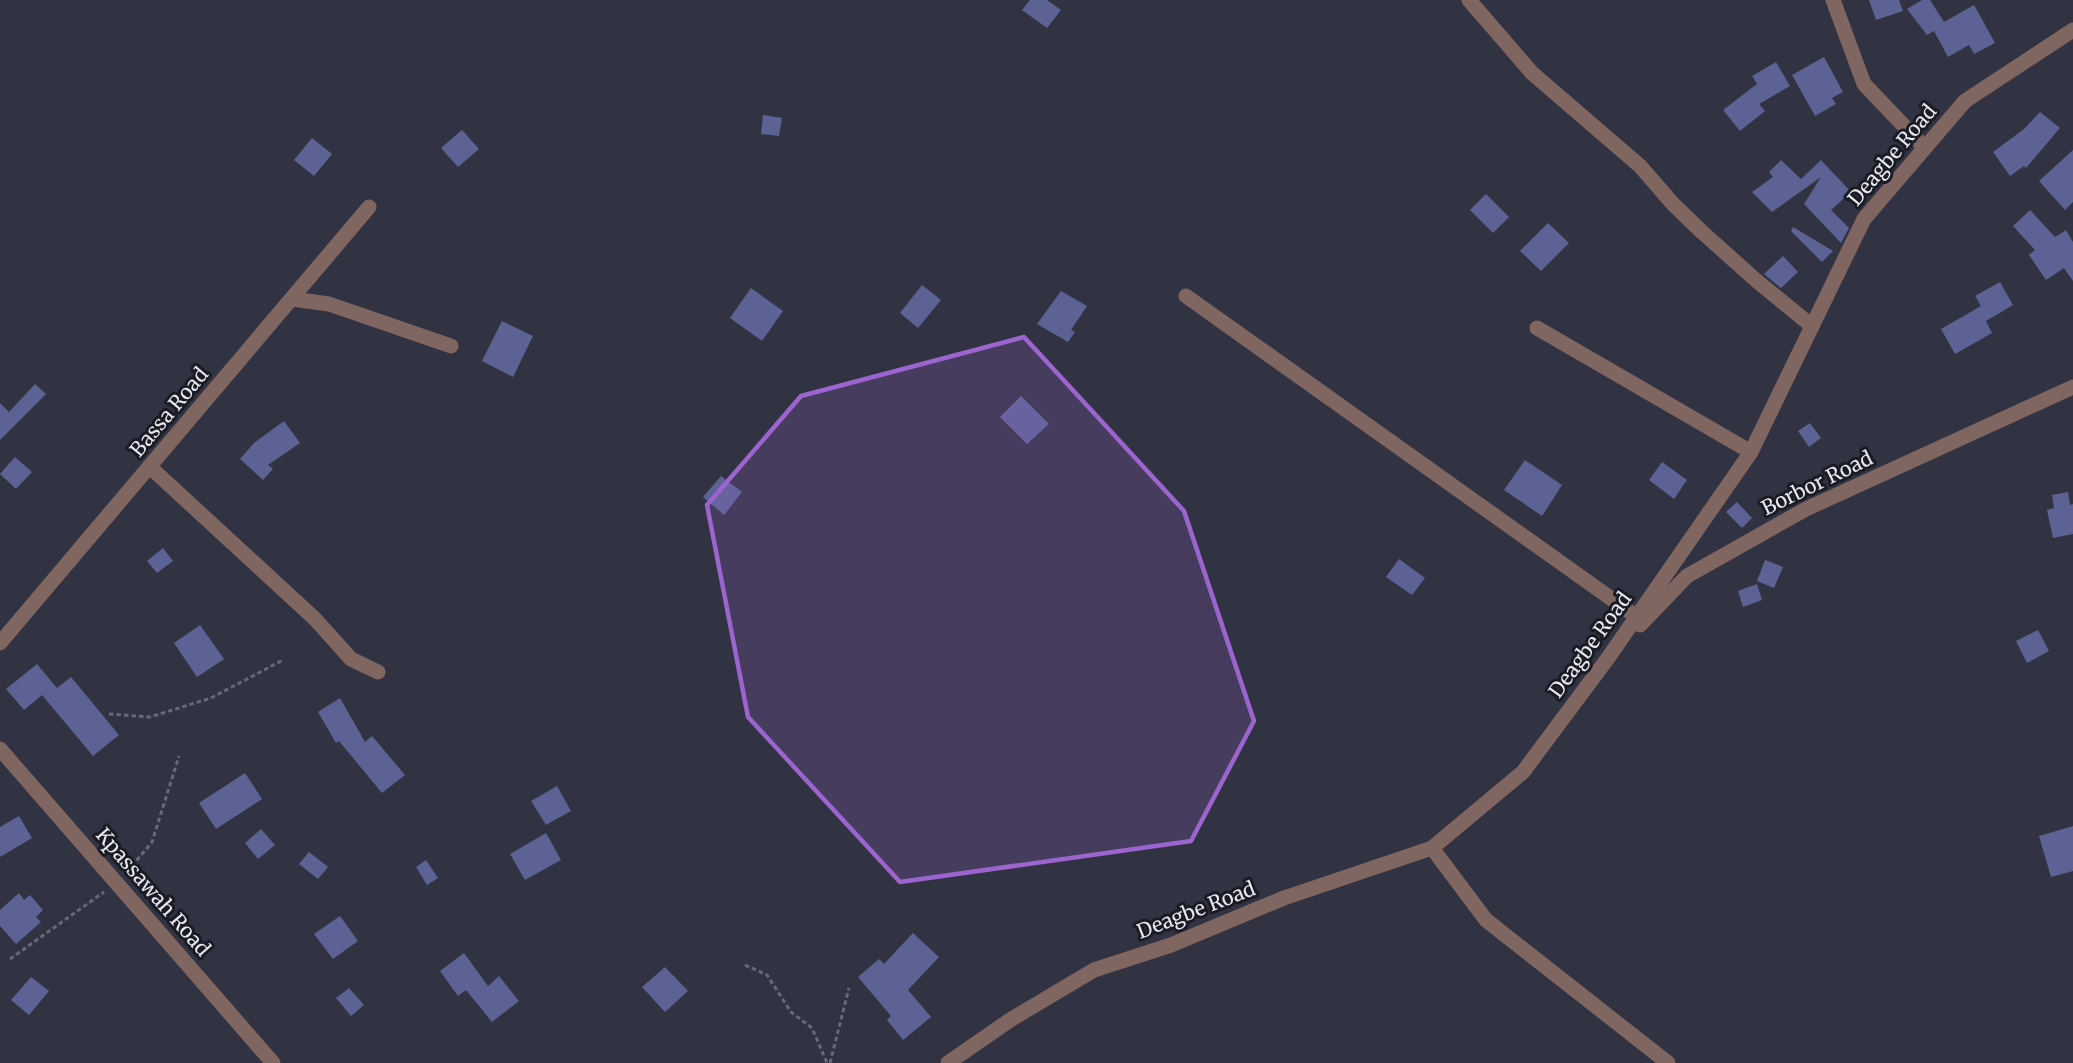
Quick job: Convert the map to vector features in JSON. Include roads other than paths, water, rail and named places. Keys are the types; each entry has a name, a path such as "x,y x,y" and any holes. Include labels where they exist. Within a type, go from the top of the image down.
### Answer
{"street":[{"path":"1468,0 1532,73 1640,166 1673,204 1702,232 1812,326"},
{"path":"1833,0 1864,84 1925,148"},
{"name":"Deagbe Road","path":"948,1063 1010,1020 1094,970 1171,945 1284,898 1432,848 1523,772 1608,658 1751,452 1864,219 1965,101 2073,30"},
{"name":"Bassa Road","path":"0,643 369,207"},
{"path":"1186,296 1636,617"},
{"path":"292,299 329,304 451,346"},
{"path":"1537,328 1751,452"},
{"name":"Borbor Road","path":"1608,658 1687,576 1806,508 2073,387"},
{"path":"150,466 315,619 351,659 378,672"},
{"name":"Kpassawah Road","path":"0,749 273,1063"},
{"path":"1432,848 1486,920 1668,1063"}]}
